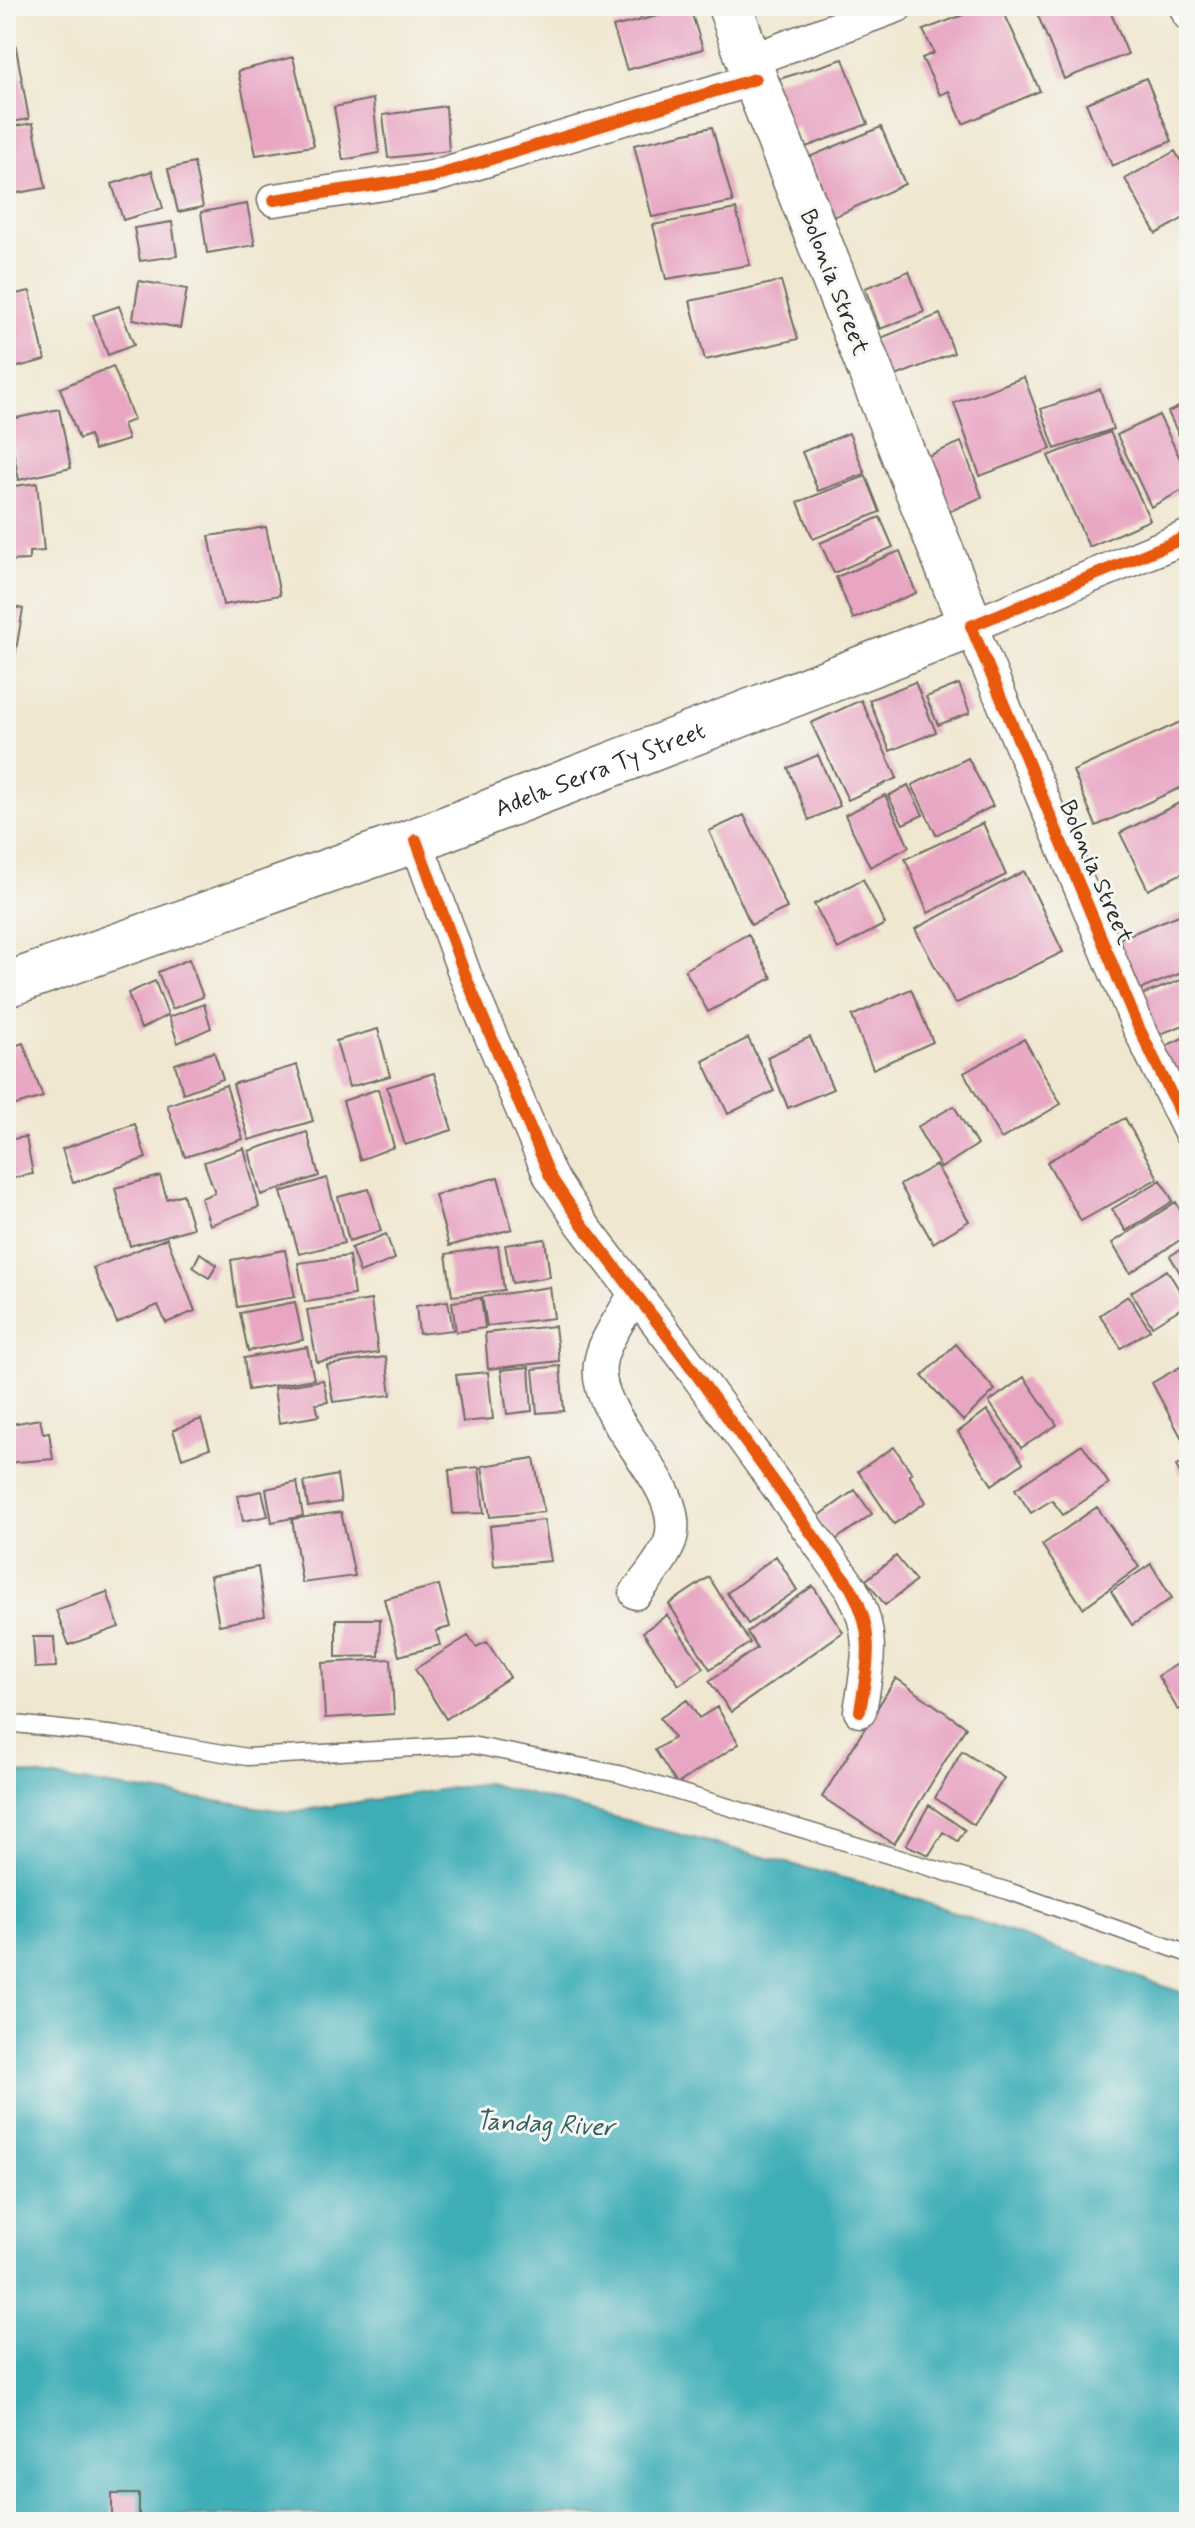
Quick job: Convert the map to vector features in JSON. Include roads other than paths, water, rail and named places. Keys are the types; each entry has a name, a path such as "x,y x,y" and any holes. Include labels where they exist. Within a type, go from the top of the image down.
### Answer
{"main road":[{"name":"Bolonia Street","path":"730,6 971,626"},
{"name":"Adela Serra Ty Street","path":"6,985 416,840 971,626"}],"street":[{"path":"274,200 432,177 753,70 897,6"},
{"path":"1185,6 1189,15"},
{"name":"Adela Serra Ty Street","path":"971,626 1189,536"},
{"name":"Bolonia Street","path":"971,626 1138,1026 1189,1131"},
{"path":"416,840 465,975 550,1176 582,1224 832,1562 862,1608 870,1650 860,1711"},
{"path":"635,1293 602,1353 599,1378 611,1408 663,1492 673,1525 664,1554 636,1593"}],"lane":[{"path":"6,1723 117,1735 247,1757 471,1745 486,1747 619,1774 1008,1891 1189,1954"}],"water":[{"name":"Tandag River","path":"6,1771 291,1812 486,1783 889,1890 1189,1995 1189,2522 736,2522 510,2512 6,2519"}]}
